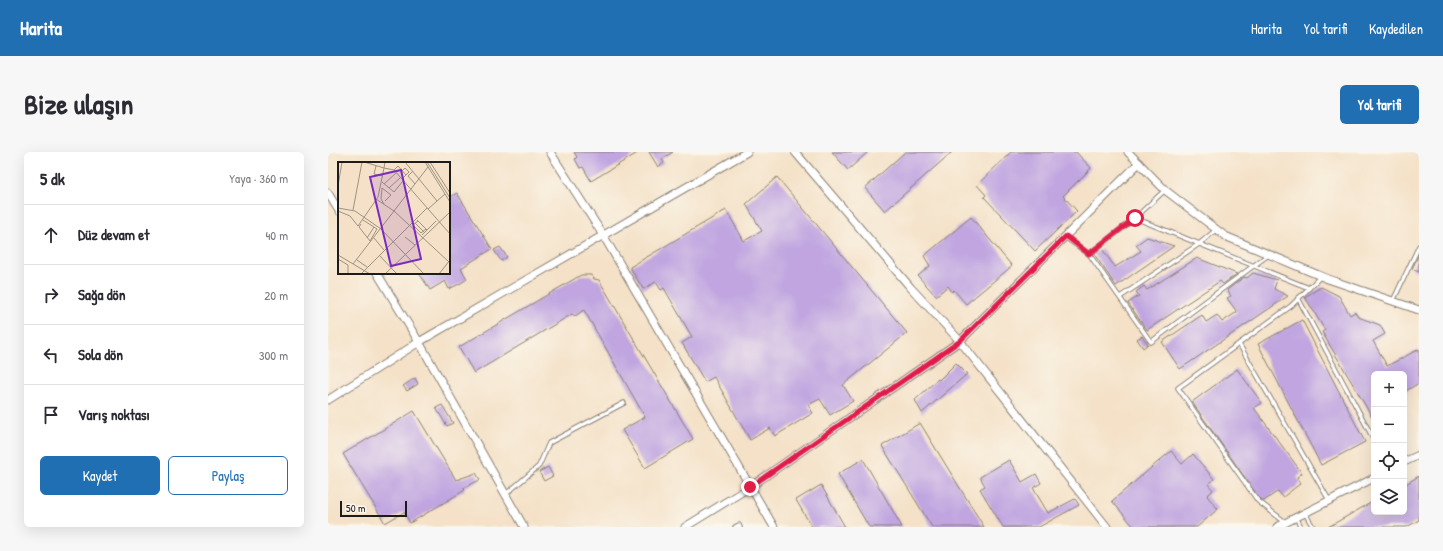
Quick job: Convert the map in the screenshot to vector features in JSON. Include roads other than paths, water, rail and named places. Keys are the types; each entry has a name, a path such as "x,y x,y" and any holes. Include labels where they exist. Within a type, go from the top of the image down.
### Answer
{"street":[{"path":"550,152 603,235 774,527"},
{"path":"328,400 419,342 747,152"},
{"path":"794,152 911,288 960,341 1106,527"},
{"path":"1128,152 1165,190 1225,236 1321,276 1419,310"},
{"path":"685,527 750,487 960,341 1139,164"},
{"path":"328,193 338,209"},
{"path":"378,274 419,342 524,527"},
{"path":"1407,461 1419,455"},
{"path":"1277,527 1372,479"}],"lane":[{"path":"1089,254 1135,218 1165,190"},
{"path":"1135,218 1309,288"},
{"path":"1120,297 1199,244 1217,229"},
{"path":"1066,236 1089,254 1151,342 1269,254"},
{"path":"1393,301 1419,246"},
{"path":"1286,523 1258,501 1178,388 1291,306 1321,276"},
{"path":"1298,298 1371,434"},
{"path":"1239,344 1330,500"},
{"path":"506,494 539,466 549,443 624,403"},
{"path":"1305,513 1313,527"},
{"path":"1296,517 1301,527"},
{"path":"735,527 739,525 740,527"}]}
